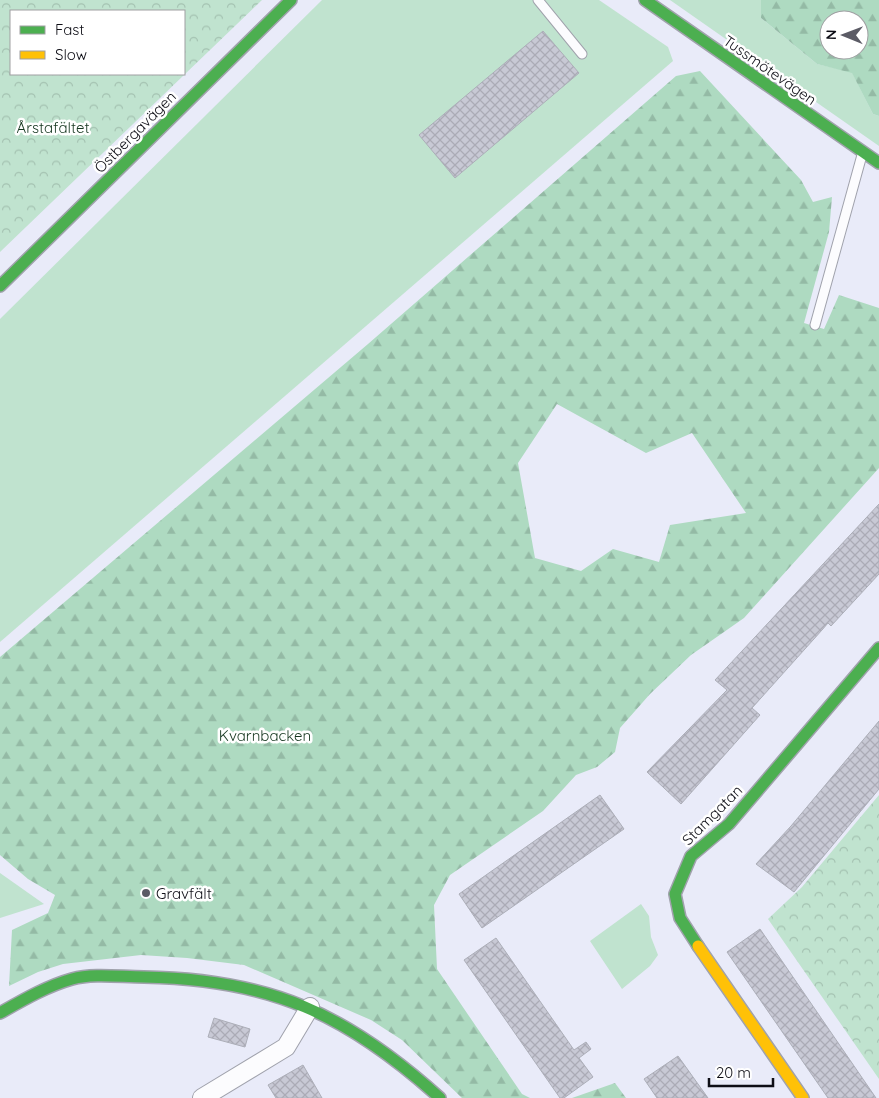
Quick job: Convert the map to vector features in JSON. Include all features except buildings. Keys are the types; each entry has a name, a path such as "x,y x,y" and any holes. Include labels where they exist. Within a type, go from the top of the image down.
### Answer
{"street":[{"name":"Östbergavägen","path":"0,286 291,0"},
{"name":"Tussmötevägen","path":"645,0 862,153 879,163"},
{"name":"Stamgatan","path":"802,1098 707,961 680,918 675,894 691,856 729,824 879,648"},
{"path":"0,1013 73,978 175,975 258,988 310,1007 372,1040 418,1076 440,1098"},
{"path":"202,1098 286,1047 310,1007"}],"lane":[{"path":"538,0 582,54"},
{"path":"815,325 862,153"}],"green space":[{"name":"Årstafältet","path":"0,0 262,0 185,74 185,10 10,10 10,75 184,75 0,252"},
{"path":"322,0 599,0 668,47 673,61 0,642 0,319"},
{"path":"670,0 761,0 761,18 817,64 852,72 873,114 879,116 879,146"},
{"path":"761,0 879,0 879,116 873,114 852,73 817,64 761,18"},
{"name":"Kvarnbacken","path":"700,71 801,180 813,202 832,197 829,232 804,323 824,329 839,295 879,308 879,468 744,618 691,655 650,694 620,728 615,752 597,767 576,775 543,811 450,875 434,905 437,969 522,1094 530,1098 462,1098 402,1040 371,1020 244,965 141,955 63,964 38,972 9,986 12,930 48,913 55,895 28,879 0,855 0,657 368,344 676,76","holes":["557,404 646,453 692,433 746,513 670,525 659,562 613,549 581,571 535,558 518,463"]},
{"path":"879,795 879,1079 768,919 802,887"},
{"path":"0,873 44,904 0,918"},
{"path":"641,904 649,916 651,937 658,955 650,966 622,989 590,941"},
{"path":"615,1083 626,1098 572,1098"}],"traffic: fast":[{"path":"0,286 291,0"},
{"path":"645,0 879,163"},
{"path":"698,946 680,918 675,894 691,856 729,824 879,648"},
{"path":"0,1013 44,989 80,977 189,979 230,985 269,994 339,1023 406,1069 440,1098"}],"traffic: slow":[{"path":"698,946 803,1098"}],"place":[{"name":"Gravfält","path":"146,893"}]}
